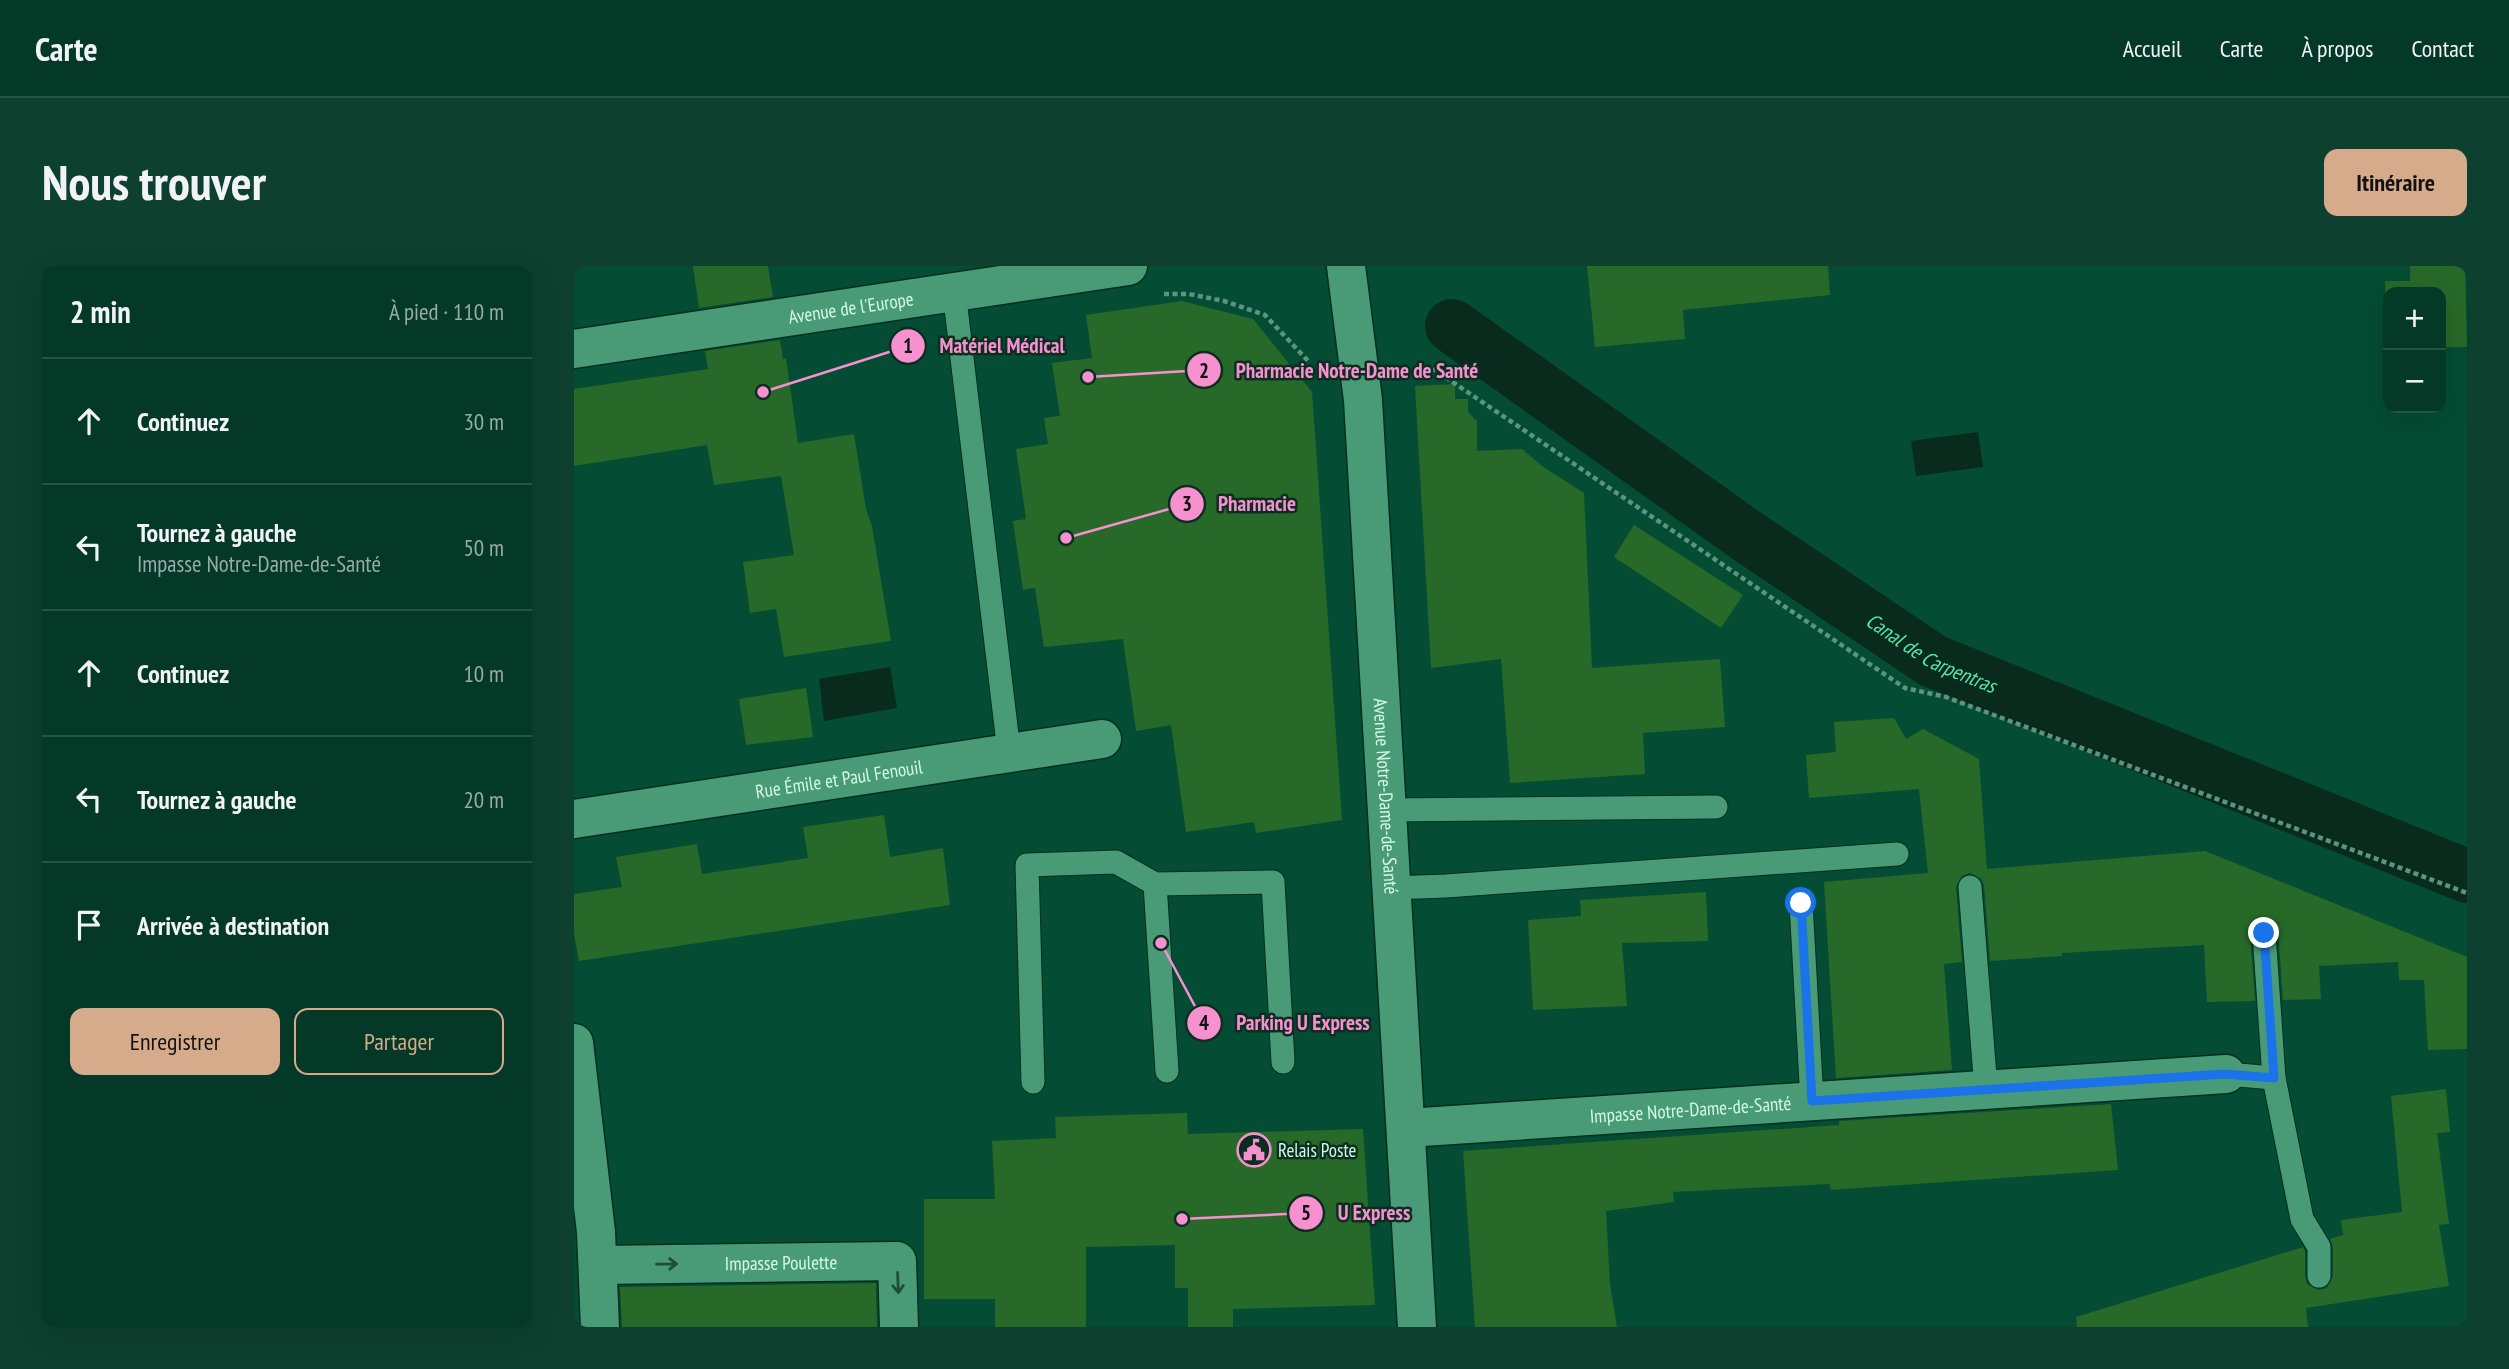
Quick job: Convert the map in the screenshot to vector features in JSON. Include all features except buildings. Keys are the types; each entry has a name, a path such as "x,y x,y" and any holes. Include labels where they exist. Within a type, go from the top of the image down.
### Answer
{"street":[{"name":"Avenue de l'Europe","path":"574,349 1128,266"},
{"name":"Avenue Notre-Dame-de-Santé","path":"1346,266 1363,400 1417,1327"},
{"name":"Rue Émile et Paul Fenouil","path":"574,818 1102,739"},
{"path":"574,1043 590,1244 600,1327"},
{"name":"Impasse Notre-Dame-de-Santé","path":"1407,1128 2225,1074"},
{"name":"Impasse Poulette","path":"590,1244 897,1261 899,1327"}],"lane":[{"path":"954,291 1009,752"},
{"path":"1387,810 1716,807"},
{"path":"1391,888 1897,854"},
{"path":"1033,1082 1027,864 1116,862 1154,884 1273,882 1283,1062"},
{"path":"1154,884 1167,1071"},
{"path":"1970,887 1986,1089"},
{"path":"1801,903 1812,1101"},
{"path":"2264,933 2274,1078 2302,1219 2319,1247 2319,1276"},
{"path":"2225,1074 2274,1078"}],"path":[{"path":"1160,294 1189,294 1213,298 1265,314 1311,365"},
{"path":"1363,400 1402,396 1402,372 1435,370 1905,688 1946,697 2467,893"}],"shaded area":[{"path":"1978,432 1983,467 1916,476 1911,441"},
{"path":"890,667 897,708 824,721 819,679"}],"waterway":[{"name":"Canal de Carpentras","path":"1452,326 1747,536 1933,661 2467,876"}],"place":[{"name":"Pharmacie Notre-Dame de Santé","path":"1088,377"},
{"name":"Matériel Médical","path":"763,392"},
{"name":"Pharmacie","path":"1066,538"},
{"name":"Parking U Express","path":"1161,943"},
{"name":"Relais Poste","path":"1254,1150"},
{"name":"U Express","path":"1182,1219"}],"route":[{"path":"1801,903 1812,1101 2225,1074 2274,1078 2264,933"}]}
